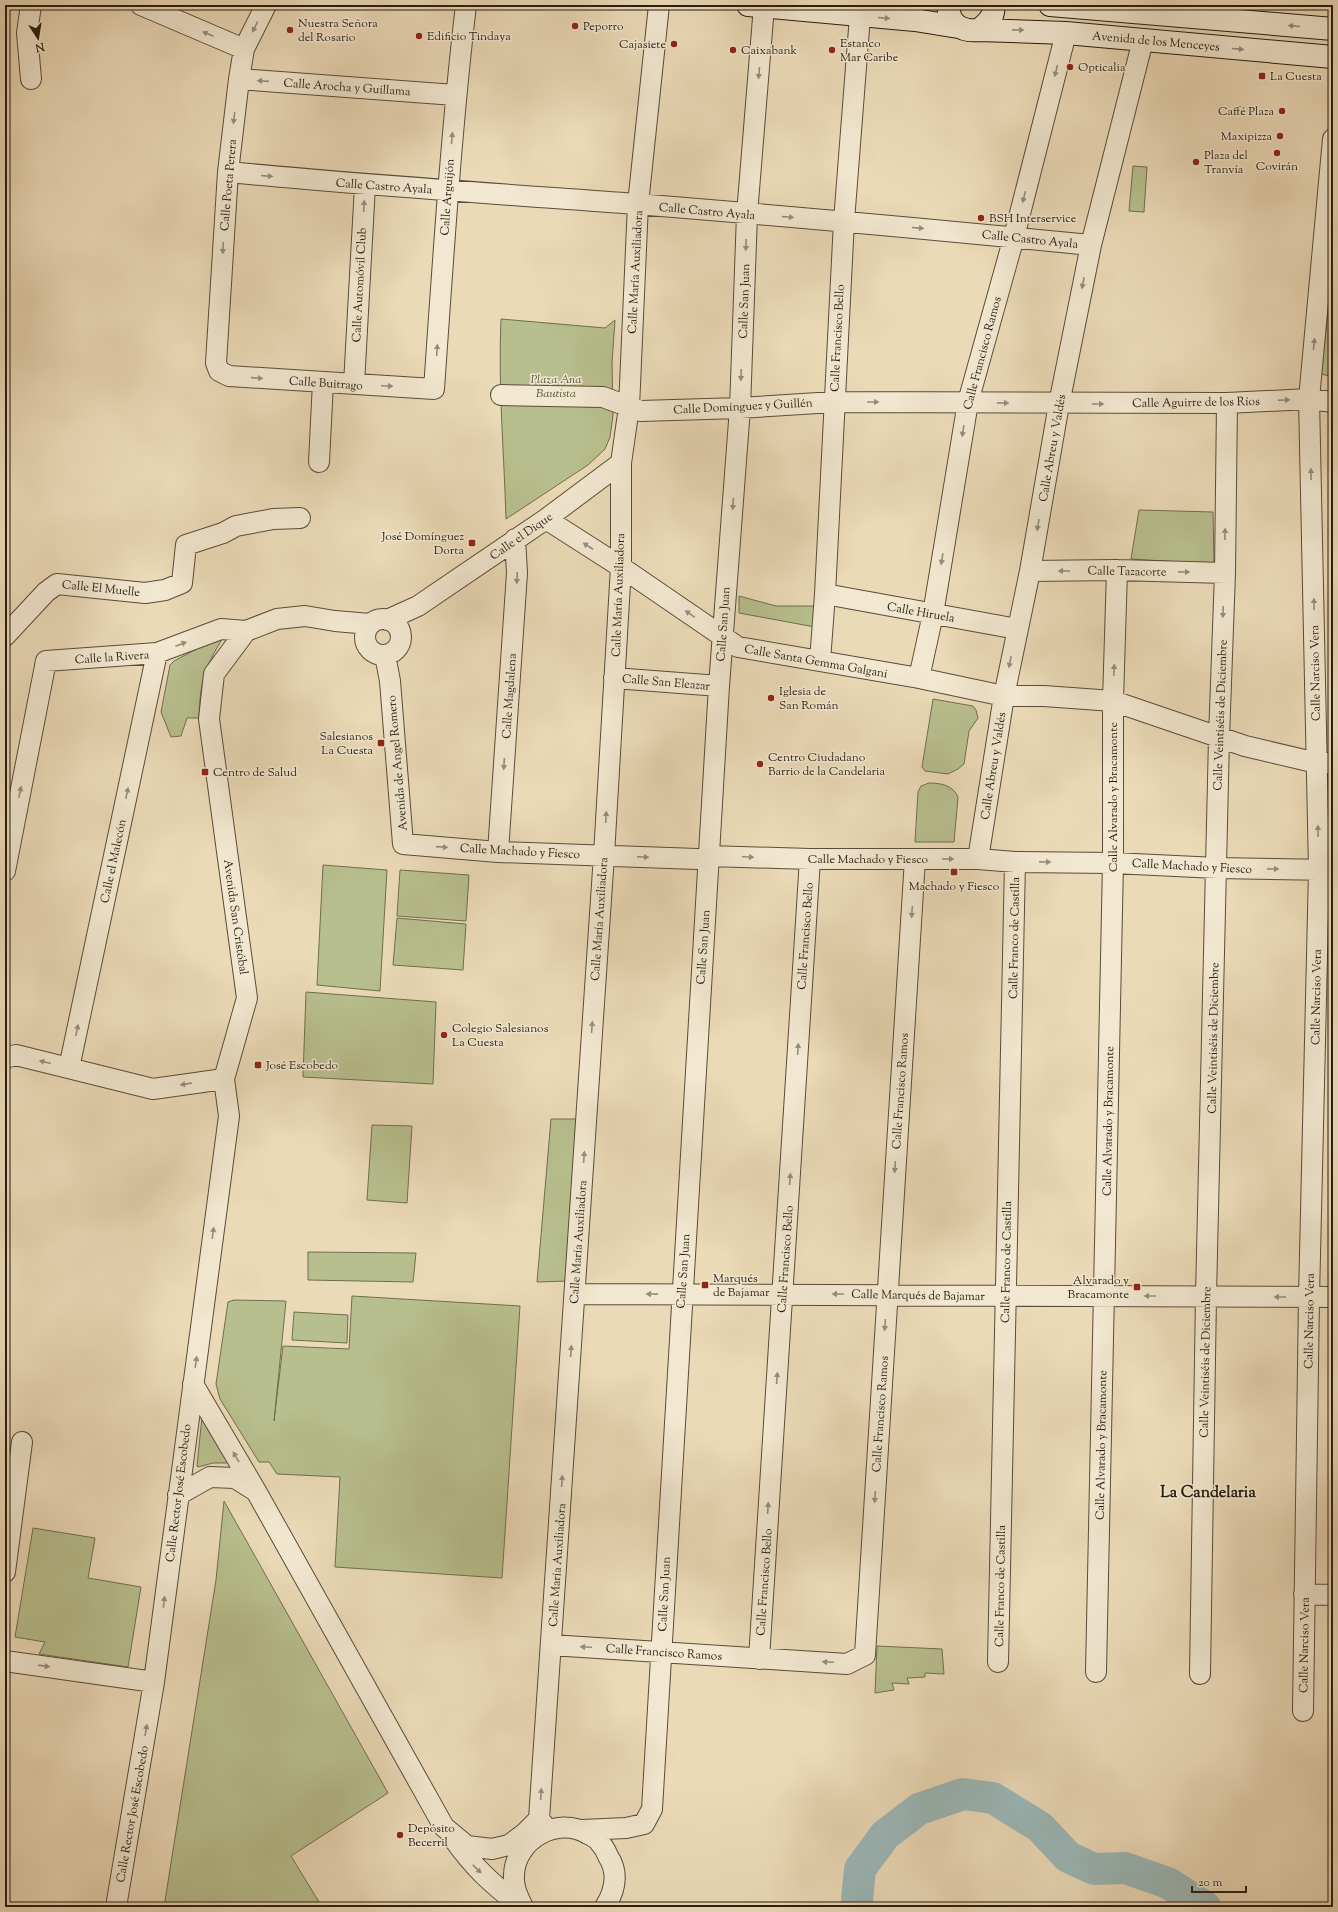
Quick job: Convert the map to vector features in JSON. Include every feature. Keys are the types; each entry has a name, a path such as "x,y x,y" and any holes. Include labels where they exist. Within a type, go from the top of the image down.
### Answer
{"main road":[{"path":"949,5 950,18 969,28 990,20 993,13 993,5"},
{"path":"1050,5 1333,29"},
{"name":"Avenida de los Menceyes","path":"756,6 915,20 969,28 1066,33 1333,57"}],"street":[{"path":"31,5 27,33 32,79"},
{"path":"141,5 244,49"},
{"name":"Calle Poeta Perera","path":"219,371 216,363 228,172 239,80 244,49 266,5"},
{"name":"Calle Arguijón","path":"434,389 447,190 455,95 466,5"},
{"name":"Calle María Auxiliadora","path":"543,1824 551,1645 604,856 621,567 621,463 629,407 638,204 659,5"},
{"name":"Calle San Juan","path":"582,1830 626,1828 644,1824 652,1809 660,1652 722,636 740,408 756,6"},
{"name":"Calle Francisco Bello","path":"820,661 825,594 844,221 860,16"},
{"name":"Calle Francisco Ramos","path":"919,678 933,614 968,402 1014,237 1066,33"},
{"name":"Calle Abreu y Valdés","path":"978,859 1004,696 1030,571 1059,404 1091,245 1144,40"},
{"name":"Calle Arocha y Guillama","path":"239,80 455,95"},
{"name":"Calle Narciso Vera","path":"1303,1711 1309,1297 1326,870 1325,763 1309,399 1333,139"},
{"name":"Calle Castro Ayala","path":"228,172 365,185 638,204 844,221 1091,245"},
{"name":"Calle Automóvil Club","path":"354,384 365,185"},
{"name":"Calle Buitrago","path":"219,371 229,376 434,389"},
{"path":"319,462 323,382"},
{"name":"Calle Domínguez y Guillén","path":"501,395 603,397 641,411 740,408 834,402 1059,404"},
{"name":"Calle Aguirre de los Ríos","path":"1059,404 1227,403 1309,399 1333,402"},
{"name":"Calle Veintiséis de Diciembre","path":"1200,1674 1206,1296 1219,738 1225,573 1227,403"},
{"name":"Calle el Dique","path":"385,655 395,650 399,645 381,629 418,606 546,519 621,463"},
{"name":"Calle El Muelle","path":"5,636 46,592 57,584 145,593 165,590 182,583 186,545 223,533 236,526 273,519 300,518"},
{"name":"Calle Santa Gemma Galgani","path":"546,519 621,567 738,648 919,678 1004,696 1044,696 1113,701 1245,746 1325,763"},
{"name":"Calle Magdalena","path":"498,852 517,573 515,540"},
{"name":"Calle Tazacorte","path":"1030,571 1117,570 1225,573"},
{"name":"Calle Alvarado y Bracamonte","path":"1096,1672 1105,1296 1113,863 1113,701 1117,570"},
{"name":"Calle Hiruela","path":"825,594 1017,629"},
{"path":"246,631 277,619 305,616 381,629"},
{"name":"Calle la Rivera","path":"5,871 46,661 156,654 221,629 246,631"},
{"path":"381,629 366,645 374,653 385,655"},
{"name":"Avenida San Cristóbal","path":"224,1079 247,998 209,719 214,674 246,631"},
{"name":"Calle el Malecón","path":"68,1068 156,654"},
{"name":"Avenida de Angel Romero","path":"385,655 390,681 403,844"},
{"name":"Calle San Eleazar","path":"614,678 719,686"},
{"name":"Calle Machado y Fiesco","path":"403,844 498,852 698,859 709,856 810,860 978,859 1015,862 1113,863 1217,868 1326,870"},
{"name":"Calle Francisco Ramos","path":"551,1645 847,1664 865,1655 915,859"},
{"name":"Calle Francisco Bello","path":"759,1659 810,860"},
{"name":"Calle Franco de Castilla","path":"998,1662 1015,862"},
{"path":"5,1058 16,1055 153,1089 224,1079"},
{"name":"Calle Rector José Escobedo","path":"116,1907 154,1682 229,1116 224,1079"},
{"name":"Calle Marqués de Bajamar","path":"575,1294 887,1294 1005,1296 1333,1297"},
{"path":"193,1384 256,1491 444,1827 470,1863 496,1888 522,1907"},
{"path":"5,1572 22,1442"},
{"path":"178,1495 210,1477 235,1478 256,1491"},
{"path":"1304,1594 1333,1595"},
{"path":"5,1660 154,1682"},
{"path":"444,1827 467,1846 492,1849 509,1845 525,1833 543,1824 582,1830 600,1841 614,1865 615,1879 612,1897 605,1907"},
{"path":"522,1907 516,1895 514,1876 516,1863 523,1848 535,1837 543,1824"}],"green space":[{"path":"1133,166 1147,167 1144,212 1129,211"},
{"path":"1333,269 1333,377 1321,374"},
{"name":"Plaza Ana Bautista","path":"501,319 605,328 615,320 612,363 613,415 610,437 605,449 588,465 506,519 501,394"},
{"path":"1139,510 1213,512 1214,564 1131,559"},
{"path":"739,596 776,606 818,606 815,627 739,613"},
{"path":"221,636 223,638 211,658 204,676 200,695 199,718 187,718 181,736 171,737 161,712 170,665 174,661"},
{"path":"933,699 973,706 976,710 978,718 969,731 964,764 948,774 925,771 922,767"},
{"path":"929,783 942,784 950,787 958,797 954,842 915,842 918,792 921,786"},
{"path":"323,865 387,870 380,991 317,985"},
{"path":"400,870 469,875 466,921 397,916"},
{"path":"397,918 466,924 463,970 393,965"},
{"path":"306,992 436,1002 433,1084 303,1077"},
{"path":"551,1119 576,1119 568,1281 537,1282"},
{"path":"372,1125 412,1126 407,1203 367,1200"},
{"path":"308,1252 416,1253 413,1282 308,1280"},
{"path":"352,1296 520,1306 502,1578 335,1567 340,1477 277,1474 269,1462 259,1462 220,1399 216,1384 228,1302 234,1300 286,1301 274,1421 283,1346 349,1349"},
{"path":"294,1312 348,1315 347,1343 292,1340"},
{"path":"202,1417 231,1463 213,1463 197,1466"},
{"path":"224,1501 388,1793 291,1856 322,1907 164,1907 216,1580"},
{"path":"33,1528 95,1538 88,1578 141,1587 128,1667 39,1654 45,1642 15,1637"},
{"path":"877,1646 942,1649 944,1674 925,1673 925,1677 907,1678 909,1684 892,1683 894,1690 875,1693"}],"waterway":[{"path":"858,1907 857,1900 860,1869 885,1835 919,1809 963,1794 993,1798 1040,1827 1068,1857 1094,1869 1125,1868 1168,1883 1205,1907"}],"place":[{"name":"Peporro","path":"575,26"},
{"name":"Nuestra Señora del Rosario","path":"290,30"},
{"name":"Edificio Tindaya","path":"419,36"},
{"name":"Cajasiete","path":"674,44"},
{"name":"Caixabank","path":"733,50"},
{"name":"Estanco Mar Caribe","path":"832,50"},
{"name":"Opticalia","path":"1070,67"},
{"name":"La Cuesta","path":"1262,76"},
{"name":"Caffé Plaza","path":"1282,111"},
{"name":"Maxipizza","path":"1280,136"},
{"name":"Covirán","path":"1277,153"},
{"name":"Plaza del Tranvía","path":"1196,162"},
{"name":"BSH Interservice","path":"981,218"},
{"name":"José Domínguez Dorta","path":"472,543"},
{"name":"Iglesia de San Román","path":"771,698"},
{"name":"Salesianos La Cuesta","path":"381,743"},
{"name":"Centro Ciudadano Barrio de la Candelaria","path":"760,764"},
{"name":"Centro de Salud","path":"205,772"},
{"name":"Machado y Fiesco","path":"954,872"},
{"name":"Colegio Salesianos La Cuesta","path":"444,1035"},
{"name":"José Escobedo","path":"258,1065"},
{"name":"Marqués de Bajamar","path":"705,1285"},
{"name":"Alvarado y Bracamonte","path":"1137,1287"},
{"name":"Depósito Becerril","path":"400,1835"}],"district":[{"name":"La Candelaria","path":"1208,1491"}]}
